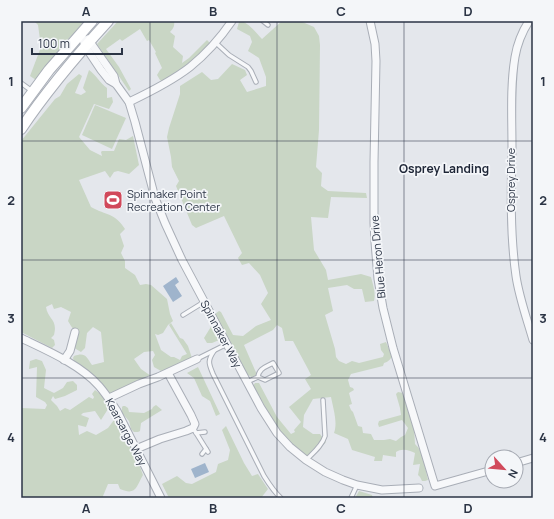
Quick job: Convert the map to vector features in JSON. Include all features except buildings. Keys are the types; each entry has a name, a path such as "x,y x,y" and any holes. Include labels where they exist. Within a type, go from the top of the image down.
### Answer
{"main road":[{"path":"21,108 54,65 92,21"},
{"path":"21,129 50,88 108,21"}],"street":[{"path":"129,102 163,85 180,74 199,59 232,21"},
{"name":"Blue Heron Drive","path":"370,21 375,44 376,61 374,242 383,308 393,348 435,486 484,472"},
{"name":"Osprey Drive","path":"529,21 519,42 515,58 512,111 511,217 516,278 533,340"},
{"name":"Spinnaker Way","path":"81,33 114,76 116,84 129,102 151,184 160,210 179,254 261,408 277,433 290,447 306,460 330,474 357,485 382,490 419,488"},
{"path":"64,360 70,351 75,332"},
{"name":"Kearsarge Way","path":"21,338 64,360 89,376 99,386 109,398 161,498"},
{"path":"109,398 197,359"},
{"path":"136,449 160,439 186,431 195,430 194,420 185,407 168,373"}],"lane":[{"path":"263,21 268,25"},
{"path":"215,42 229,56 248,67 251,70 256,82"},
{"path":"21,83 33,92"},
{"path":"183,315 204,302"},
{"path":"197,359 227,344"},
{"path":"214,351 209,360 213,374 264,476 272,489 282,498"},
{"path":"247,382 258,377 265,380 279,373 273,363 260,370 258,372 258,377"},
{"path":"306,460 320,446 325,436 326,432 323,400"},
{"path":"195,430 205,432"},
{"path":"195,430 207,451 202,454"},
{"path":"351,498 357,485"}],"green space":[{"path":"34,21 88,21 70,37 36,80 30,76 41,47 38,25"},
{"path":"118,21 174,21 174,27 170,32 175,36 173,47 183,56 182,63 207,40 210,43 188,64 163,82 157,75 162,68 155,53 156,52 140,29 122,41 120,39 106,49 119,67 131,89 129,91 97,44"},
{"path":"241,21 250,26 262,39 282,21 300,21 314,27 319,36 319,130 316,167 322,173 321,186 328,191 366,193 367,198 331,197 328,218 311,217 314,250 326,270 328,280 361,274 371,277 375,295 374,301 365,302 362,289 354,289 347,285 328,288 333,311 325,315 336,357 339,361 346,364 352,361 359,363 383,357 384,354 381,350 380,344 386,342 392,356 387,362 384,363 383,366 351,374 348,380 350,387 354,390 349,393 352,404 349,405 358,426 362,427 363,433 371,434 374,440 390,439 396,441 405,435 408,428 402,420 379,427 378,424 379,421 401,415 396,394 398,392 403,393 414,428 415,444 422,456 428,480 422,481 418,475 420,464 413,465 415,453 413,452 401,450 396,452 396,457 383,455 382,461 374,461 375,457 352,450 348,439 334,433 335,420 331,397 313,399 304,415 303,427 313,434 320,434 326,442 318,451 309,458 283,437 253,386 255,383 259,383 277,417 291,434 295,432 294,430 301,422 289,407 311,389 305,379 311,375 293,341 285,341 282,328 277,325 273,330 244,345 258,377 253,378 245,373 224,338 212,343 207,343 204,338 212,325 216,322 215,314 219,311 221,312 233,335 243,336 256,326 271,320 261,304 268,293 260,275 249,263 242,265 238,258 242,253 224,216 196,228 192,225 176,186 179,181 172,167 167,137 180,94 180,86 202,72 211,80 218,79 232,64 245,70 247,75 240,80 247,92 266,86 266,77 259,58 248,51 252,42 250,36 237,29 239,22"},
{"path":"89,70 107,88 107,98 112,97 113,102 109,109 94,104 79,137 90,150 102,156 102,151 114,151 119,139 126,140 133,136 139,165 129,174 118,171 114,172 110,178 105,171 79,180 91,207 114,217 125,229 120,234 124,246 121,253 125,261 125,268 135,275 140,285 151,285 167,299 173,321 168,325 163,333 158,335 155,334 161,350 171,357 180,360 182,356 187,354 169,325 171,323 180,338 183,339 188,346 192,358 161,371 154,367 152,360 155,355 153,351 144,352 134,359 141,369 151,376 115,394 108,393 97,378 74,361 74,356 81,354 87,357 92,365 104,362 101,332 93,327 87,333 85,348 81,352 72,346 74,330 68,321 71,312 61,307 54,309 52,304 46,307 55,326 54,335 51,338 54,340 55,345 52,348 21,332 21,141 55,99 60,96 67,84 79,74 82,76 75,93 81,95 86,92 83,88"},
{"path":"95,105 126,118 112,149 82,135"},
{"path":"36,359 42,361 46,370 44,388 54,393 63,388 67,382 73,381 77,385 77,390 65,396 55,399 53,396 51,400 60,411 65,408 70,410 89,397 93,399 94,397 92,394 95,390 102,396 108,409 101,420 95,411 83,413 81,415 89,418 86,427 78,425 79,435 87,431 96,435 108,428 114,420 131,446 143,475 135,489 132,491 125,491 120,489 118,484 108,484 103,496 104,498 21,498 21,408 45,409 47,405 45,402 36,397 37,367 29,369 30,361"},
{"path":"198,367 220,414 216,416 210,401 202,396 194,378 187,373"},
{"path":"156,405 162,410 141,423 140,431 138,432 134,432 131,429 129,421 122,413 123,406 128,408 129,412 144,413"},
{"path":"226,426 252,476 258,474 268,489 261,498 169,498 162,484 177,476 186,483 192,484 216,472 218,464 228,460 230,450 222,430"},
{"path":"359,491 372,495 373,498 355,498"}],"water":[{"path":"176,277 179,282 175,285 182,296 173,302 163,286"},
{"path":"205,463 209,472 195,478 191,469"}],"place":[{"name":"Spinnaker Point Recreation Center","path":"113,200"}],"district":[{"name":"Osprey Landing","path":"444,169"}]}
